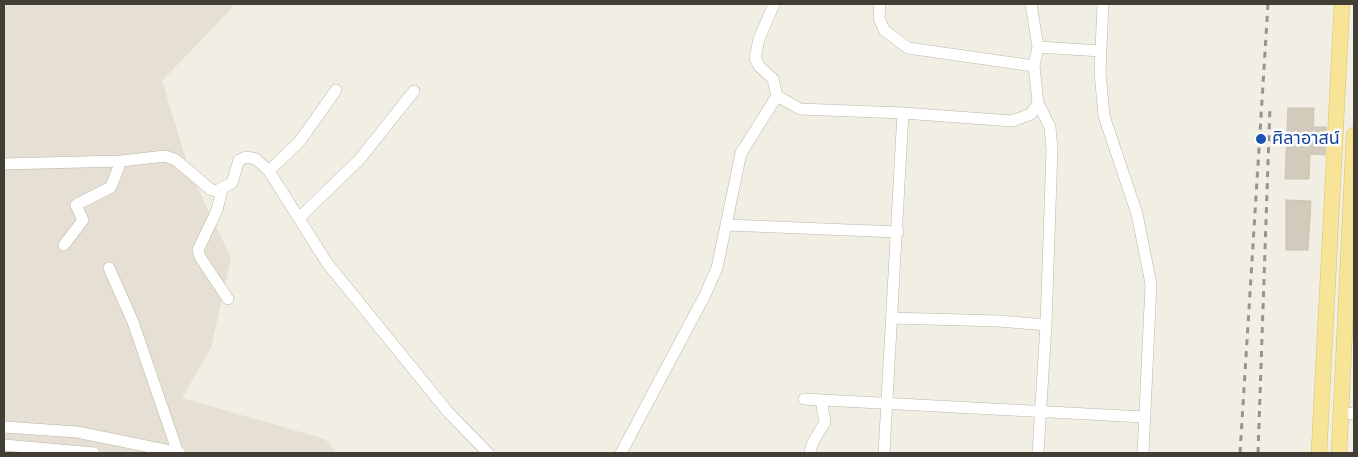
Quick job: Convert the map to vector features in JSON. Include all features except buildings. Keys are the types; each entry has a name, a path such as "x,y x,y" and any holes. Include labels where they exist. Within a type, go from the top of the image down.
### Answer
{"main road":[{"path":"1319,453 1348,26 1342,4"},
{"path":"1338,453 1347,413 1354,135"}],"street":[{"path":"621,453 705,296 717,268 741,153 777,96 773,79 758,66 755,58 759,39 774,4"},
{"path":"880,4 879,18 884,30 908,48 1034,66"},
{"path":"1031,4 1038,47 1034,66 1038,103 1050,127 1052,149 1042,412 1038,453"},
{"path":"1103,4 1100,72 1104,116 1137,214 1151,284 1143,453"},
{"path":"1038,47 1101,51"},
{"path":"269,170 300,141 336,90"},
{"path":"299,218 359,160 414,91"},
{"path":"777,96 800,109 903,113 1012,121 1031,114 1038,103"},
{"path":"884,453 898,232 903,113"},
{"path":"4,164 121,161 165,156 176,160 210,189 222,189 232,182 236,165 246,157 256,159 269,170 333,270 448,412 488,453"},
{"path":"64,245 84,220 76,205 111,187 121,161"},
{"path":"222,189 217,210 198,250 200,257 228,299"},
{"path":"727,225 898,232"},
{"path":"109,268 133,322 178,453"},
{"path":"892,318 999,321 1046,325"},
{"path":"804,399 1144,417"},
{"path":"810,453 812,444 825,422 821,400"},
{"path":"4,427 77,432 178,453"},
{"path":"4,445 94,453"}],"shaded area":[{"path":"4,4 232,4 232,8 162,81 190,172 231,258 211,348 182,398 325,439 336,453 4,453"}],"railway":[{"path":"1240,453 1268,4"},
{"path":"1258,453 1270,106"}],"place":[{"name":"ศิลาอาสน์","path":"1261,139"}]}
